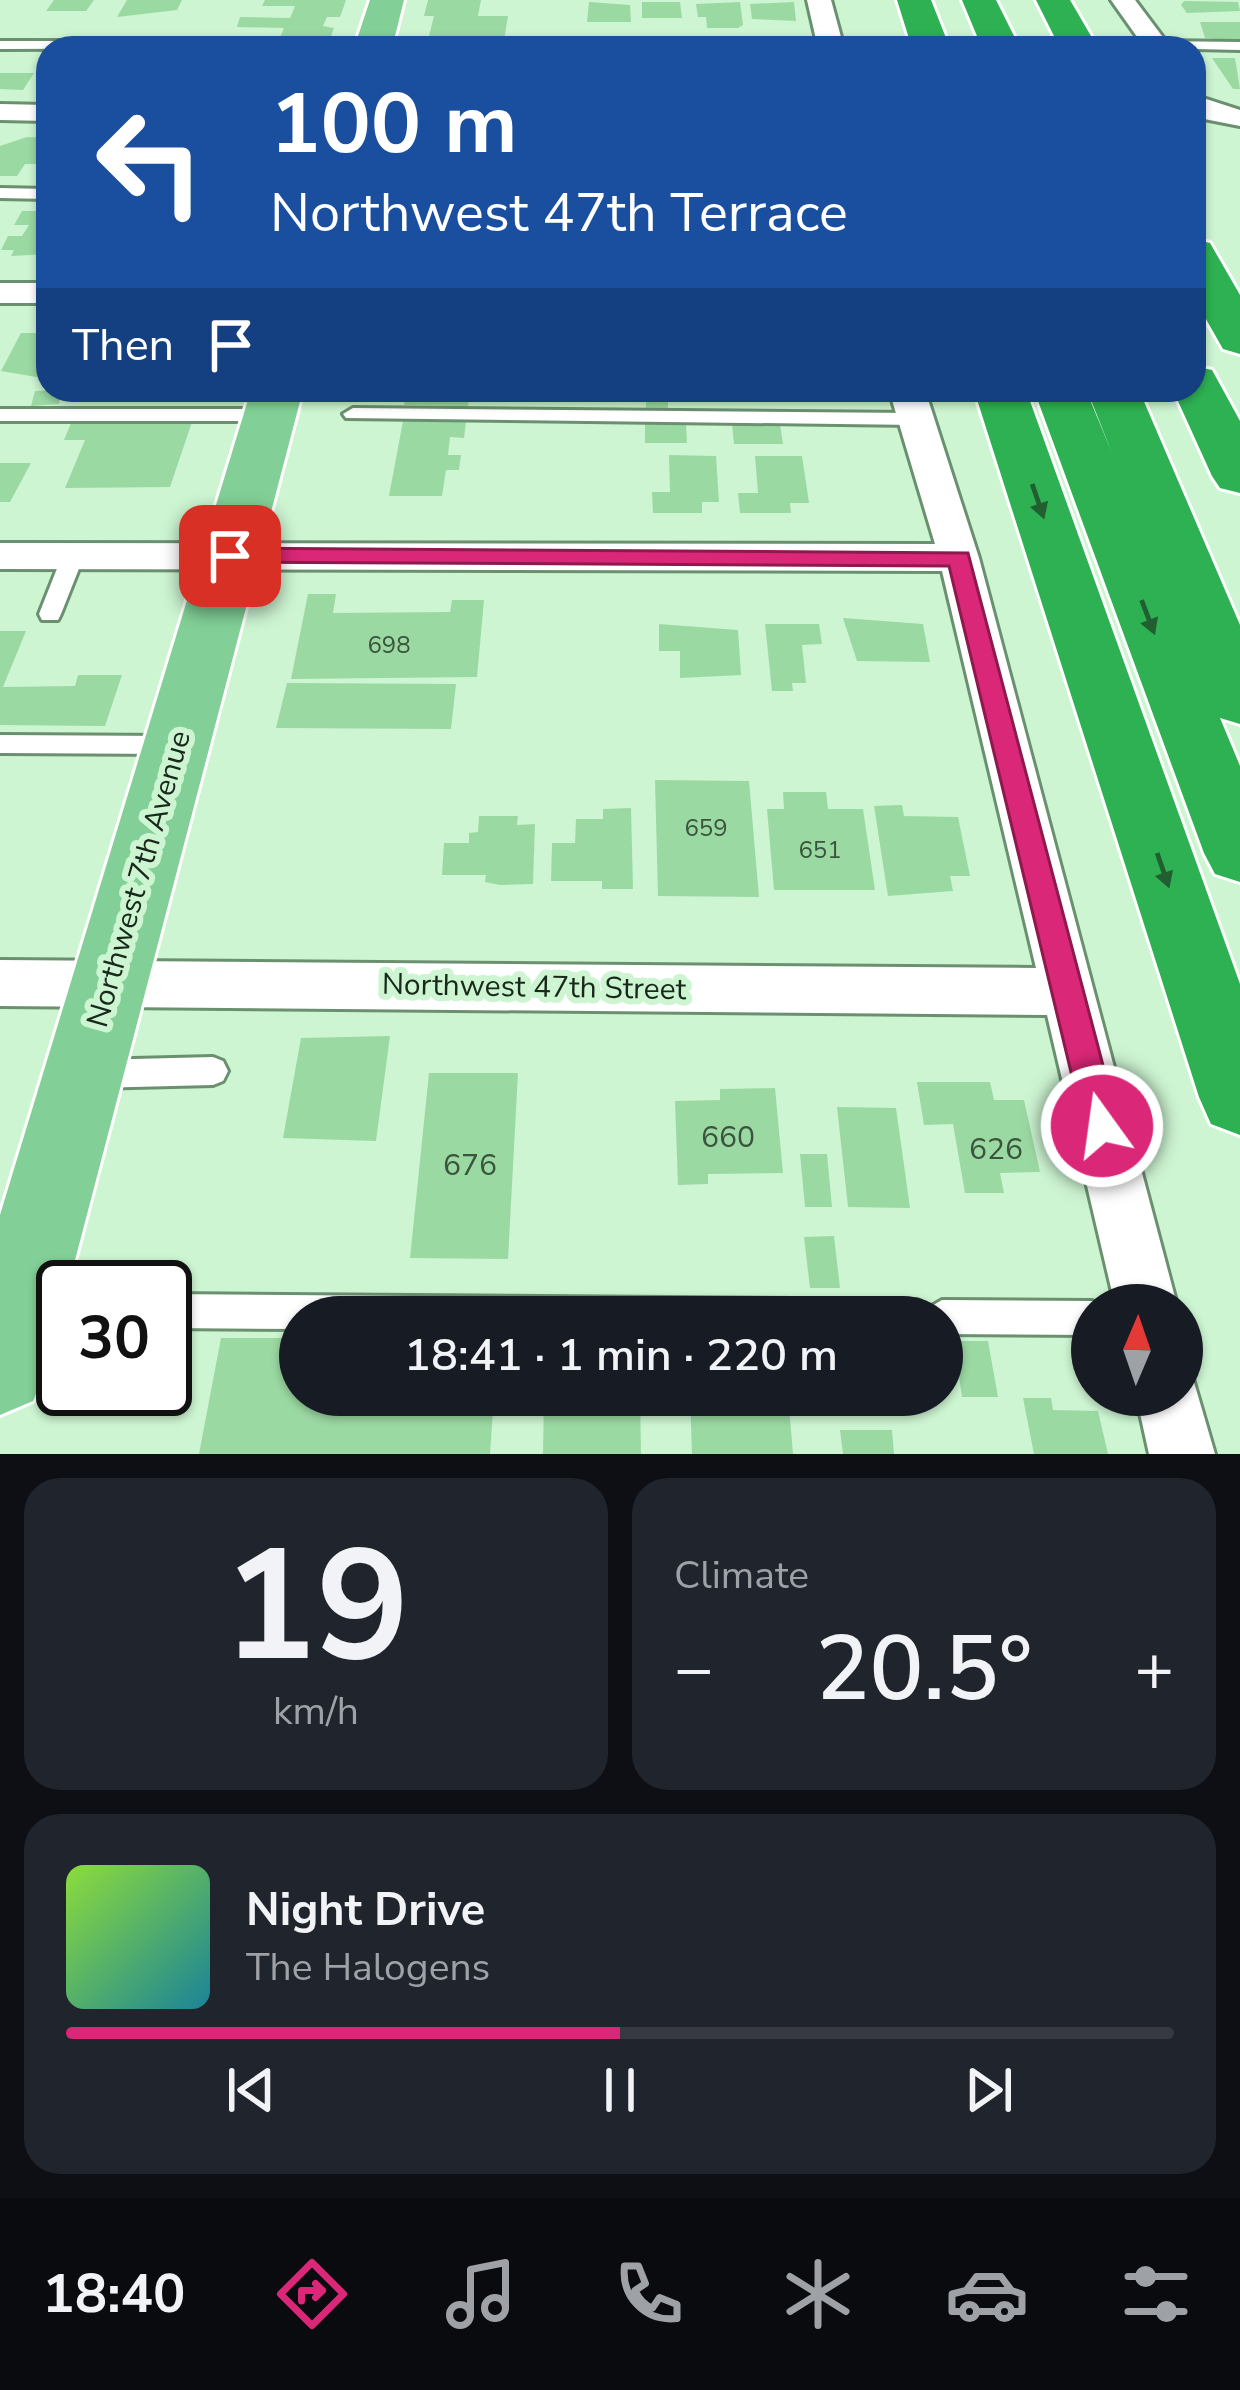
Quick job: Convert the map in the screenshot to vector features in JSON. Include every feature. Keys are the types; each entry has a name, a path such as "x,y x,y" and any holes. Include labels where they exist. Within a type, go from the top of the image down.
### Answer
{"highway":[{"path":"953,0 968,36"},
{"path":"979,0 996,36"},
{"path":"1006,0 1026,36"},
{"path":"1053,0 1072,36"},
{"path":"891,5 920,36"},
{"path":"1206,275 1240,338"},
{"path":"1004,402 1240,1097"},
{"path":"1065,402 1240,853"},
{"path":"1120,402 1194,534 1240,587"},
{"path":"1156,402 1240,700"},
{"path":"1204,402 1240,476"}],"main road":[{"path":"376,36 387,0"},
{"name":"Northwest 7th Avenue","path":"24,1339 109,983 274,403"}],"street":[{"path":"819,0 828,36"},
{"path":"1123,0 1150,36"},
{"path":"1206,109 1240,118"},
{"path":"0,112 36,113"},
{"path":"0,293 36,293"},
{"path":"911,405 959,558 1141,1284"},
{"path":"0,556 959,558"},
{"name":"Northwest 47th Street","path":"0,983 1068,992"},
{"path":"1173,1416 1182,1454"}],"lane":[{"path":"0,45 36,45"},
{"path":"1206,46 1240,46"},
{"path":"0,194 36,194"},
{"path":"0,415 274,403"},
{"path":"352,414 911,405"},
{"path":"50,614 73,556"},
{"path":"0,743 177,745"},
{"path":"85,1074 213,1071"},
{"path":"192,1311 279,1312"},
{"path":"963,1317 1071,1318"}],"building":[{"path":"54,0 94,0 86,11 46,11"},
{"path":"127,0 182,0 177,10 117,17"},
{"path":"265,0 346,0 340,17 327,17 323,26 334,28 331,36 281,36 284,28 237,27 240,17 290,18 295,6 262,6"},
{"path":"428,0 481,0 478,16 508,16 505,36 429,36 434,16 424,16"},
{"path":"1184,1 1238,2 1240,11 1187,13 1181,5"},
{"path":"589,2 630,5 631,22 587,22"},
{"path":"642,2 680,2 682,18 642,18"},
{"path":"740,2 743,25 738,28 707,28 706,17 698,17 696,4"},
{"path":"794,2 796,21 752,19 750,4"},
{"path":"1200,22 1240,22 1240,41 1204,36"},
{"path":"1212,58 1235,58 1240,89 1233,89"},
{"path":"0,73 34,73 23,90 0,89"},
{"path":"36,137 36,164 25,164 17,176 0,176 0,146"},
{"path":"22,211 36,211 36,255 11,256 14,250 1,250 8,236 22,236 29,225 14,225"},
{"path":"21,333 36,333 36,377 1,371"},
{"path":"35,391 36,402 59,404 31,406"},
{"path":"405,402 468,402 468,406"},
{"path":"646,402 668,402 668,410 646,409"},
{"path":"403,421 466,421 464,438 450,437 448,455 461,455 459,470 446,470 442,496 389,496"},
{"path":"192,422 170,487 65,488 85,440 64,440 71,423"},
{"path":"645,423 686,423 687,443 645,443"},
{"path":"732,424 780,424 783,444 734,444"},
{"path":"669,455 716,456 719,502 702,502 702,513 653,513 652,492 670,492"},
{"path":"755,456 802,456 809,503 790,503 791,513 740,513 738,493 758,493"},
{"path":"0,463 31,463 10,502 0,502"},
{"path":"308,594 336,594 333,613 450,612 452,600 484,600 477,677 291,679"},
{"path":"843,618 923,624 930,662 857,661"},
{"path":"659,624 738,630 741,675 680,678 680,651 659,651"},
{"path":"765,624 819,624 822,644 802,645 806,683 792,683 793,691 772,691"},
{"path":"0,631 26,631 3,687 75,686 78,675 122,675 105,726 0,725"},
{"path":"287,683 456,684 451,729 276,728"},
{"path":"655,780 749,781 759,897 658,896"},
{"path":"783,792 826,792 828,809 863,809 875,890 774,890 767,809 784,809"},
{"path":"902,805 904,816 958,817 970,876 950,876 953,891 888,896 874,806"},
{"path":"631,808 633,889 602,889 602,881 551,881 552,843 575,843 576,819 603,819 603,809"},
{"path":"479,816 518,816 517,825 535,824 533,884 500,885 485,882 486,875 442,875 444,843 469,843 469,833 478,832"},
{"path":"390,1036 376,1141 283,1138 301,1038"},
{"path":"429,1073 518,1073 508,1259 410,1258"},
{"path":"917,1082 990,1082 994,1100 1024,1100 1040,1172 1000,1173 1004,1193 965,1193 953,1124 924,1125"},
{"path":"775,1088 783,1173 708,1174 708,1184 678,1185 675,1101 720,1100 720,1089"},
{"path":"837,1107 896,1108 910,1208 848,1207"},
{"path":"800,1154 827,1154 832,1207 805,1207"},
{"path":"834,1236 840,1288 810,1288 804,1237"},
{"path":"221,1338 279,1338 279,1416 493,1416 490,1454 199,1454"},
{"path":"963,1341 988,1341 998,1397 963,1397"},
{"path":"1023,1398 1051,1398 1053,1410 1071,1410 1071,1416 1099,1416 1108,1454 1034,1454"},
{"path":"544,1416 640,1416 641,1454 543,1454"},
{"path":"691,1416 790,1416 793,1454 692,1454"},
{"path":"840,1430 892,1430 894,1454 843,1454"}],"route":[{"path":"230,556 959,558 1102,1126"}]}
